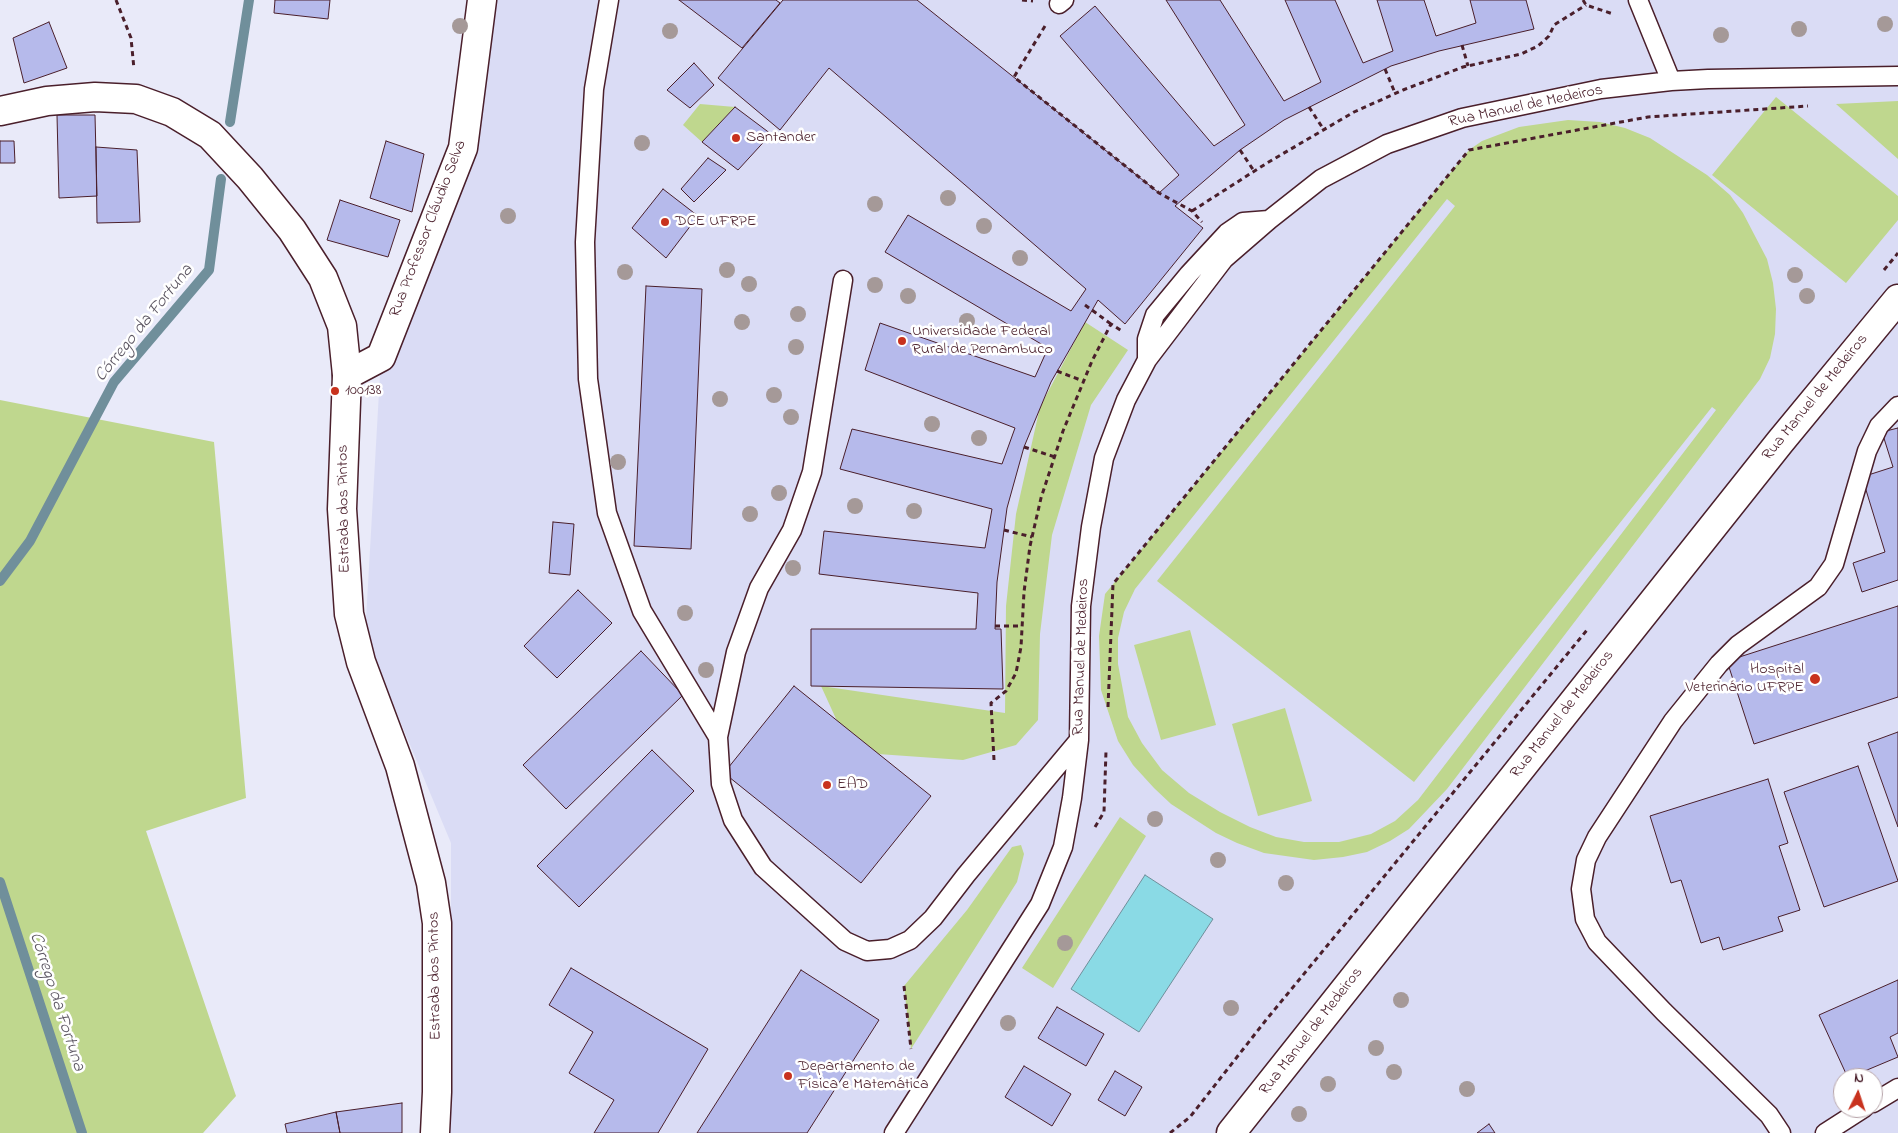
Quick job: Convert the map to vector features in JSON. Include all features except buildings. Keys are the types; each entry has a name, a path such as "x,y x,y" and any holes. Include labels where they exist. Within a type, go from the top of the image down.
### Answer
{"street":[{"name":"Rua Professor Cláudio Selva","path":"347,375 381,357 463,148 482,0"},
{"name":"Estrada dos Pintos","path":"0,111 47,101 95,97 136,99 172,112 210,135 250,178 292,230 323,278 342,326 347,375 342,509 350,614 361,662 400,766 431,883 437,923 437,1092 435,1133"},
{"name":"Rua Manuel de Medeiros","path":"1231,1133 1780,442 1898,299"}],"lane":[{"path":"609,0 594,89 584,242 588,379 607,513 642,611 718,737"},
{"path":"1638,0 1671,81"},
{"name":"Rua Manuel de Medeiros","path":"894,1133 1040,904 1063,847 1072,798 1079,740 1081,606 1091,527 1104,458 1126,400 1147,353 1224,258 1321,179 1387,144 1462,118 1602,89 1671,81 1718,78 1898,76"},
{"path":"843,280 812,472 792,530 759,588 736,652 718,737 721,784 733,820 763,867 845,941 867,950 890,949 910,940 933,918 966,875 1079,740"},
{"path":"1781,1133 1769,1115 1664,1012 1597,942 1585,919 1581,890 1586,860 1597,837 1673,721 1719,664 1738,645 1818,588 1834,564 1867,451 1879,426 1898,406"},
{"path":"1883,1097 1898,1088"},
{"path":"1825,1133 1848,1118"}],"path":[{"path":"116,0 131,38 136,99"},
{"path":"1583,0 1586,5 1613,14"},
{"path":"1061,2 1014,77 1159,193 1192,211 1254,171 1354,112 1395,93 1468,66 1522,54 1538,46 1549,36 1554,25 1586,5"},
{"path":"1462,45 1468,66"},
{"path":"1385,69 1395,93"},
{"path":"1108,713 1113,584 1469,150 1648,117 1816,106"},
{"path":"1309,107 1324,130"},
{"path":"1240,150 1254,171"},
{"path":"1879,276 1898,253"},
{"path":"1085,305 1147,353"},
{"path":"994,760 991,726 992,703 1006,691 1016,673 1022,647 1024,592 1032,537 1041,498 1062,432 1083,381 1111,324"},
{"path":"1057,371 1083,381"},
{"path":"1024,447 1055,457"},
{"path":"1004,530 1032,537"},
{"path":"1170,1133 1190,1117 1266,1020 1593,623"},
{"path":"995,626 1022,626"},
{"path":"1094,829 1104,812 1107,743"},
{"path":"904,986 912,1048"}],"shaded area":[{"path":"482,0 1898,0 1898,1133 447,1133 451,1027 451,843 365,637 381,357 463,148"}],"green space":[{"path":"1776,97 1898,196 1898,220 1846,283 1712,175"},
{"path":"1898,101 1898,159 1836,104"},
{"path":"700,104 735,107 702,142 683,125"},
{"path":"1568,120 1600,122 1625,128 1650,138 1707,175 1730,195 1743,213 1767,259 1773,283 1776,309 1775,334 1770,358 1760,379 1447,789 1409,829 1367,852 1314,860 1264,853 1237,843 1216,833 1171,804 1133,765 1118,741 1101,690 1099,636 1105,594 1469,150 1482,141 1519,127","holes":["1447,199 1455,206 1157,581 1414,782 1712,407 1716,410 1418,800 1395,821 1371,834 1339,842 1304,842 1276,837 1220,812 1189,793 1162,770 1142,743 1128,717 1118,664 1118,638 1124,612 1135,589"]},
{"path":"1085,322 1128,350 1091,405 1052,535 1040,634 1038,720 1016,745 963,760 878,754 837,721 821,686 1005,713 1006,606 1016,514 1040,407"},
{"path":"0,400 214,442 246,798 146,831 236,1096 203,1133 0,1133"},
{"path":"1190,630 1216,725 1161,740 1134,645"},
{"path":"1285,708 1312,801 1258,816 1232,724"},
{"path":"1120,817 1146,836 1053,988 1022,968"},
{"path":"1021,845 1024,854 1017,882 911,1049 904,986 967,910 1012,847"}],"water":[{"path":"1145,875 1213,919 1139,1032 1071,989"}],"waterway":[{"name":"Córrego da Fortuna","path":"230,122 249,0"},
{"name":"Córrego da Fortuna","path":"0,581 30,541 114,382 209,270 221,179"},
{"name":"Córrego da Fortuna","path":"0,882 82,1133"}],"place":[{"name":"Santander","path":"736,138"},
{"name":"DCE UFRPE","path":"665,222"},
{"name":"Universidade Federal Rural de Pernambuco","path":"902,341"},
{"name":"100138","path":"335,391"},
{"name":"Hospital Veterinário UFRPE","path":"1815,679"},
{"name":"EAD","path":"827,785"},
{"name":"Departamento de Física e Matemática","path":"788,1076"}]}
